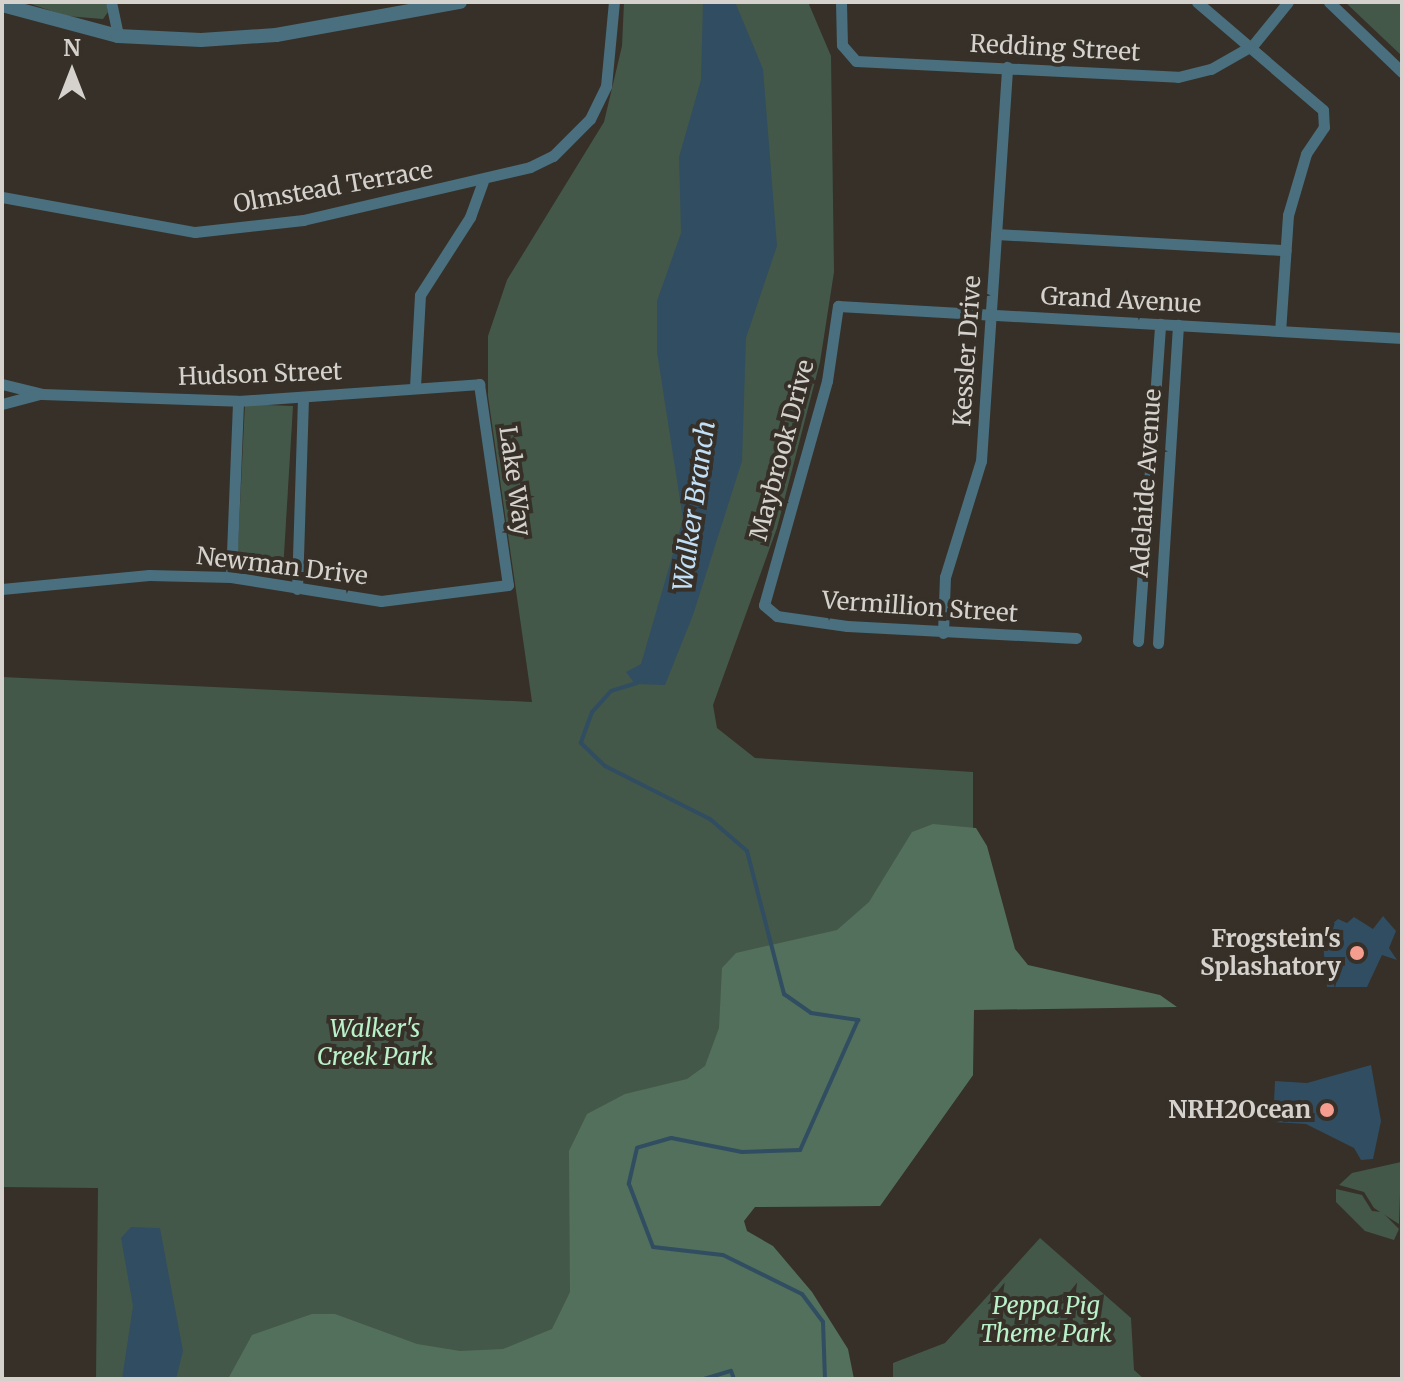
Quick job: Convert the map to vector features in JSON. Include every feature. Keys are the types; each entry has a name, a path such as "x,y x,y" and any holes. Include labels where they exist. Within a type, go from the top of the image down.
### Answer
{"street":[{"path":"111,2 118,36"},
{"path":"2,5 118,36 276,35 460,2"},
{"path":"415,387 420,295 470,217 483,182 553,156 590,119 606,86 614,2"},
{"name":"Redding Street","path":"841,2 842,45 856,61 1196,75 1253,45 1288,2"},
{"path":"1197,2 1301,87 1324,118 1293,188 1280,331"},
{"path":"1329,2 1402,72"},
{"name":"Kessler Drive","path":"943,633 945,577 981,461 1007,67"},
{"name":"Olmstead Terrace","path":"2,197 195,232 303,220 483,182"},
{"path":"996,234 1286,250"},
{"name":"Grand Avenue","path":"838,306 1402,338"},
{"name":"Maybrook Drive","path":"764,605 827,381 838,306"},
{"name":"Adelaide Avenue","path":"1138,641 1160,324"},
{"name":"Adelaide Avenue","path":"1158,643 1178,325"},
{"name":"Hudson Street","path":"2,384 42,394 238,401 479,384"},
{"name":"Lake Way","path":"479,384 508,585"},
{"name":"Hudson Street","path":"2,404 42,394"},
{"path":"297,589 303,398"},
{"path":"231,577 238,401"},
{"name":"Newman Drive","path":"2,589 126,574 231,577 381,601 508,585"},
{"name":"Vermillion Street","path":"764,605 777,616 802,620 943,633 1076,638"}],"green space":[{"path":"25,2 106,2 108,12 103,19 66,16"},
{"name":"Walker's Creek Park","path":"624,2 808,2 831,56 834,272 820,362 777,528 713,705 717,728 755,758 973,772 973,1075 880,1206 642,1207 633,1379 96,1379 98,1188 2,1187 2,677 532,702 488,396 488,336 507,280 604,122 622,46"},
{"path":"1345,2 1402,2 1402,56"},
{"path":"245,404 293,406 283,571 237,567"},
{"path":"933,824 976,828 987,846 1015,949 1028,965 1160,995 1177,1007 974,1010 973,1075 880,1206 755,1207 744,1221 747,1231 773,1246 812,1292 848,1349 854,1379 228,1379 252,1335 312,1314 335,1314 417,1344 460,1351 503,1349 552,1329 570,1292 569,1151 587,1114 625,1094 687,1079 705,1066 719,1028 722,968 736,953 837,930 869,902 912,832"},
{"path":"1401,1162 1399,1224 1374,1208 1364,1192 1339,1185 1352,1173"},
{"path":"1336,1189 1362,1195 1372,1211 1382,1212 1399,1229 1394,1240 1365,1231 1336,1202"},
{"name":"Peppa Pig Theme Park","path":"1040,1238 1131,1318 1134,1370 1144,1379 893,1379 893,1363 945,1343"}],"water":[{"path":"703,2 735,2 763,69 777,246 746,338 742,461 693,615 665,685 635,684 626,672 641,664 683,519 657,352 657,301 681,233 679,157 701,80"},
{"name":"Frogstein's Splashatory","path":"1383,916 1396,931 1389,948 1397,960 1382,955 1367,987 1327,987 1322,933 1338,919 1347,923 1354,917 1373,929"},
{"name":"NRH2Ocean","path":"1371,1065 1381,1121 1373,1159 1361,1160 1354,1148 1306,1124 1273,1122 1275,1081 1307,1083"},
{"path":"131,1227 160,1228 183,1351 176,1379 122,1379 133,1306 121,1238"}],"waterway":[{"name":"Walker Branch","path":"637,683 611,691 592,712 581,743 605,766 710,819 747,851 784,994 811,1013 858,1020 800,1150 742,1152 671,1138 637,1148 629,1184 653,1247 723,1255 802,1294 823,1322 825,1379"},
{"name":"Walker Branch","path":"704,1379 731,1371 734,1379"}],"place":[{"name":"Frogstein's Splashatory","path":"1357,953"},
{"name":"NRH2Ocean","path":"1327,1110"}]}
